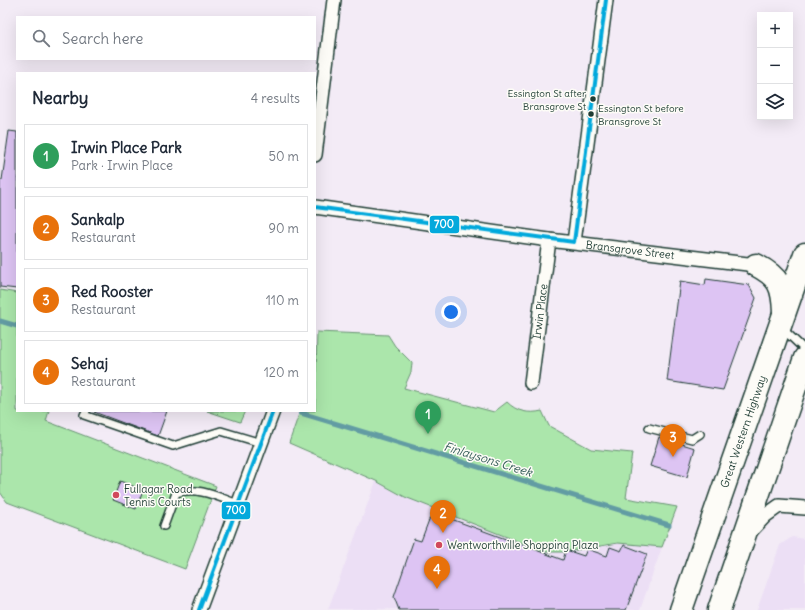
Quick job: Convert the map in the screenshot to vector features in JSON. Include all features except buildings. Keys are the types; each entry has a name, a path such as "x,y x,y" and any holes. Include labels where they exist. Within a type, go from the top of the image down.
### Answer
{"highway":[{"name":"Great Western Highway","path":"681,610 805,254"},
{"path":"756,265 771,273 779,283 784,301 783,320"},
{"path":"720,610 805,358"}],"street":[{"path":"316,147 334,0"},
{"path":"574,242 606,0"},
{"name":"Bransgrove Street","path":"316,207 550,240 756,265"},
{"name":"Irwin Place","path":"531,383 550,240"},
{"path":"199,610 273,412"},
{"path":"744,538 766,516 779,506 805,508"}],"lane":[{"path":"783,320 787,333 805,350"},
{"path":"86,412 84,416 173,446 221,431 261,444"},
{"path":"649,428 692,438 700,434"},
{"path":"164,526 176,493 188,490 213,495 238,504"}],"shaded area":[{"name":"Wentworthville Shopping Plaza","path":"376,481 405,497 545,552 565,552 618,543 662,547 640,610 328,609"},
{"path":"792,537 805,539 805,610 757,610 780,545"}],"green space":[{"name":"Fullagar Road Tennis Courts","path":"0,290 16,293 16,412 49,412 46,421 216,486 185,569 7,502 0,492"},
{"path":"317,332 388,335 395,346 412,363 411,372 404,388 494,412 507,402 519,410 532,412 542,411 549,426 591,449 632,453 626,498 677,507 662,547 618,543 565,552 545,552 405,497 376,481 289,443 300,412 316,412"},
{"path":"210,412 245,412 240,422"}],"waterway":[{"name":"Finlaysons Creek","path":"0,321 16,326"},
{"name":"Finlaysons Creek","path":"301,413 669,525"}],"transit line":[{"name":"700","path":"574,242 606,0"},
{"name":"700","path":"316,207 574,242"},
{"name":"700","path":"199,610 273,412"}],"place":[{"name":"Essington St after Bransgrove St","path":"593,99"},
{"name":"Essington St before Bransgrove St","path":"591,114"},
{"name":"Irwin Place Park","path":"428,434"},
{"name":"Red Rooster","path":"673,457"},
{"name":"Fullagar Road Tennis Courts","path":"116,495"},
{"name":"Sankalp","path":"443,533"},
{"name":"Wentworthville Shopping Plaza","path":"439,545"},
{"name":"Sehaj","path":"437,589"}]}
